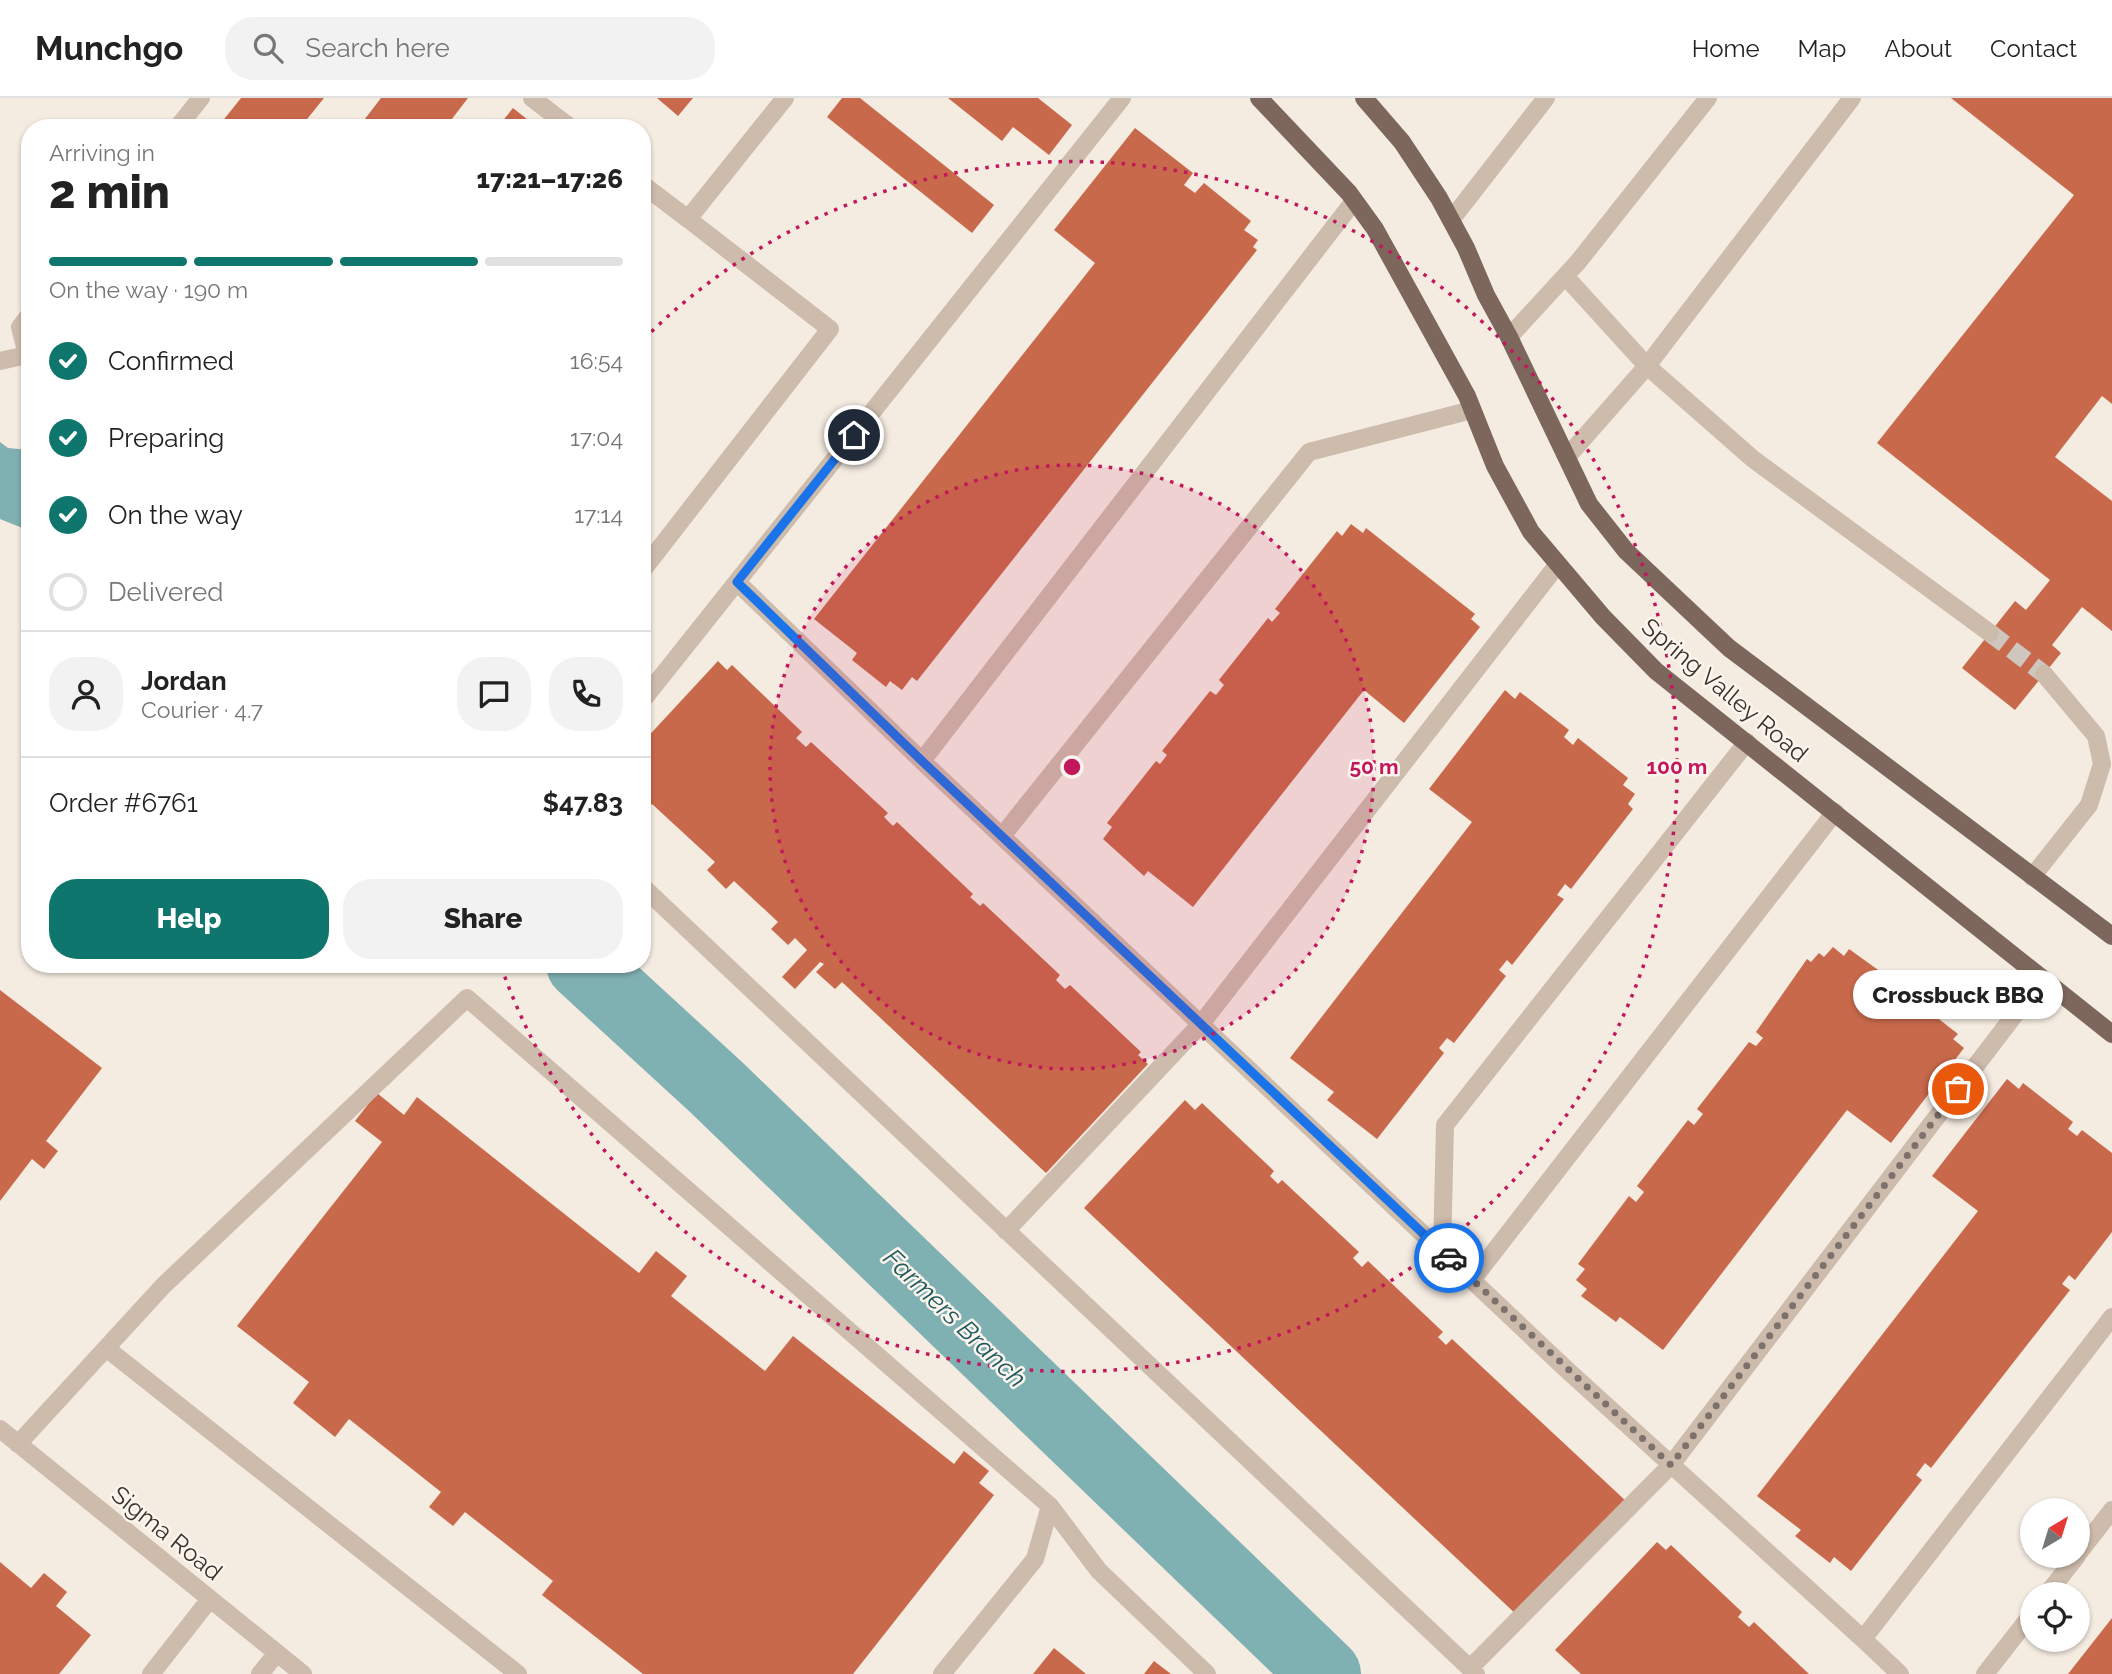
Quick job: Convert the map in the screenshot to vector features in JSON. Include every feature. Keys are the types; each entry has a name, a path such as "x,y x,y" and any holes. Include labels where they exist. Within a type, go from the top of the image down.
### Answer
{"main road":[{"name":"Spring Valley Road","path":"1259,98 1354,201 1376,229 1472,410 1495,466 1531,532 1603,617 1656,671 2112,1034"},
{"name":"Spring Valley Road","path":"1364,98 1402,142 1451,220 1589,504 1626,551 1728,648 2112,936"}],"street":[{"path":"184,119 201,98"},
{"path":"532,98 559,119"},
{"path":"688,219 785,98"},
{"path":"651,690 1122,98"},
{"path":"1451,220 1546,98"},
{"path":"1509,337 1565,276 1708,98"},
{"path":"1567,457 1647,366 1852,98"},
{"path":"651,191 830,328 651,558"},
{"path":"922,761 1354,201"},
{"path":"1565,276 1647,366 1753,459 1990,633"},
{"path":"0,361 21,357"},
{"path":"1002,836 1309,452 1472,410"},
{"path":"1006,1231 1201,1024 1558,564"},
{"path":"737,582 922,761 1442,1252 1900,1674"},
{"path":"2032,877 2089,805 2102,764 2096,736 2044,674"},
{"path":"1442,1252 1445,1125 1747,742"},
{"path":"1472,1280 1835,812"},
{"path":"651,895 1473,1671 1671,1465 2042,979"},
{"path":"18,1444 163,1286 467,998 1050,1506 1099,1571 1207,1674"},
{"path":"1863,1639 2112,1317"},
{"path":"106,1348 518,1674"},
{"name":"Sigma Road","path":"0,1429 303,1674"},
{"path":"942,1674 1035,1559 1050,1506"},
{"path":"2090,1538 2112,1510"},
{"path":"2056,1582 2067,1568"},
{"path":"150,1674 210,1599"},
{"path":"1985,1674 2020,1629"},
{"path":"260,1674 277,1653"}],"water":[{"path":"0,442 8,448 21,449 21,527 0,519"},
{"path":"577,973 604,973 716,1087"}],"building":[{"path":"241,98 324,98 307,119 224,119"},
{"path":"381,98 468,98 452,119 365,119"},
{"path":"657,98 693,98 678,116"},
{"path":"842,98 860,98 994,205 972,233 827,117"},
{"path":"948,98 1038,98 1072,125 1049,155 1013,127 1002,141"},
{"path":"1951,98 2112,98 2112,404 2102,396 2055,457 2112,501 2112,631 2082,607 2052,645 2061,653 2015,710 1962,668 2015,601 2026,610 2050,580 1877,443 2074,195"},
{"path":"513,108 527,119 504,119"},
{"path":"1135,128 1193,173 1184,185 1195,193 1204,183 1251,221 1244,230 1258,240 1253,247 1257,250 917,681 912,677 902,690 890,681 886,687 852,660 857,653 814,619 1095,263 1054,230"},
{"path":"1351,524 1363,533 1366,528 1475,614 1471,619 1480,627 1404,723 1364,690 1193,907 1148,871 1144,876 1103,839 1112,827 1107,823 1156,761 1160,764 1167,755 1162,751 1210,691 1216,695 1224,685 1219,680 1268,618 1272,622 1280,613 1275,609 1337,531 1342,536"},
{"path":"718,661 727,670 732,665 802,732 796,738 806,747 811,742 888,813 884,817 893,826 897,822 973,894 970,897 980,906 983,903 1060,975 1056,980 1065,989 1070,985 1141,1052 1138,1055 1148,1064 1046,1173 842,982 835,989 816,972 824,964 820,962 795,989 782,977 807,950 795,938 788,945 771,929 778,922 734,881 726,889 707,870 715,862 651,805 651,733"},
{"path":"1505,690 1515,699 1520,692 1569,730 1564,737 1573,745 1578,738 1628,778 1623,785 1635,794 1628,804 1633,809 1571,889 1565,884 1557,895 1564,899 1512,965 1507,960 1499,970 1506,976 1454,1043 1447,1038 1439,1048 1444,1053 1377,1139 1327,1100 1334,1092 1290,1058 1472,822 1429,789"},
{"path":"1833,947 1844,956 1849,949 1899,985 1893,992 1904,1000 1908,995 1958,1034 1953,1039 1964,1048 1891,1143 1847,1110 1663,1350 1620,1317 1616,1322 1581,1296 1587,1289 1576,1280 1585,1269 1578,1264 1629,1196 1636,1202 1644,1192 1637,1186 1688,1120 1694,1125 1703,1114 1697,1109 1749,1042 1756,1046 1763,1038 1756,1032 1807,959 1811,962 1819,953 1824,957"},
{"path":"0,990 102,1068 46,1141 58,1151 44,1169 32,1159 0,1201"},
{"path":"2007,1079 2019,1089 2023,1083 2073,1122 2068,1129 2077,1136 2082,1130 2112,1153 2112,1232 2075,1280 2069,1275 2062,1284 2070,1290 1931,1468 1925,1463 1916,1475 1922,1480 1851,1571 1834,1557 1830,1563 1795,1536 1801,1530 1757,1496 1978,1211 1932,1176"},
{"path":"377,1093 404,1115 417,1097 639,1273 656,1251 687,1276 671,1296 765,1371 793,1336 954,1464 964,1451 989,1471 979,1483 994,1495 853,1674 643,1674 542,1595 553,1581 465,1512 453,1526 429,1507 441,1492 349,1419 335,1437 293,1403 309,1382 237,1326 382,1142 355,1121"},
{"path":"1185,1100 1195,1110 1202,1103 1274,1171 1270,1176 1278,1184 1282,1180 1359,1252 1353,1258 1362,1267 1368,1261 1443,1332 1438,1337 1446,1345 1452,1339 1627,1502 1519,1617 1084,1208"},
{"path":"1657,1542 1666,1550 1671,1545 1742,1612 1738,1617 1749,1627 1754,1622 1809,1674 1581,1674 1555,1650"},
{"path":"0,1562 31,1588 44,1573 67,1592 56,1606 91,1635 59,1674 0,1674"},
{"path":"2112,1618 2112,1674 2068,1674 2085,1652 2090,1652 2090,1646"},
{"path":"1054,1648 1086,1674 1033,1674"},
{"path":"1154,1661 1171,1674 1144,1674"}],"waterway":[{"name":"Farmers Branch","path":"592,973 716,1087 1325,1674"}],"tunnel":[{"path":"1990,633 2044,674"}],"way so far":[{"path":"1449,1258 1671,1465 1958,1089"}],"place":[{"name":"Crossbuck BBQ","path":"1958,1089"}],"route":[{"path":"854,435 737,582 922,761 1449,1258"}]}
